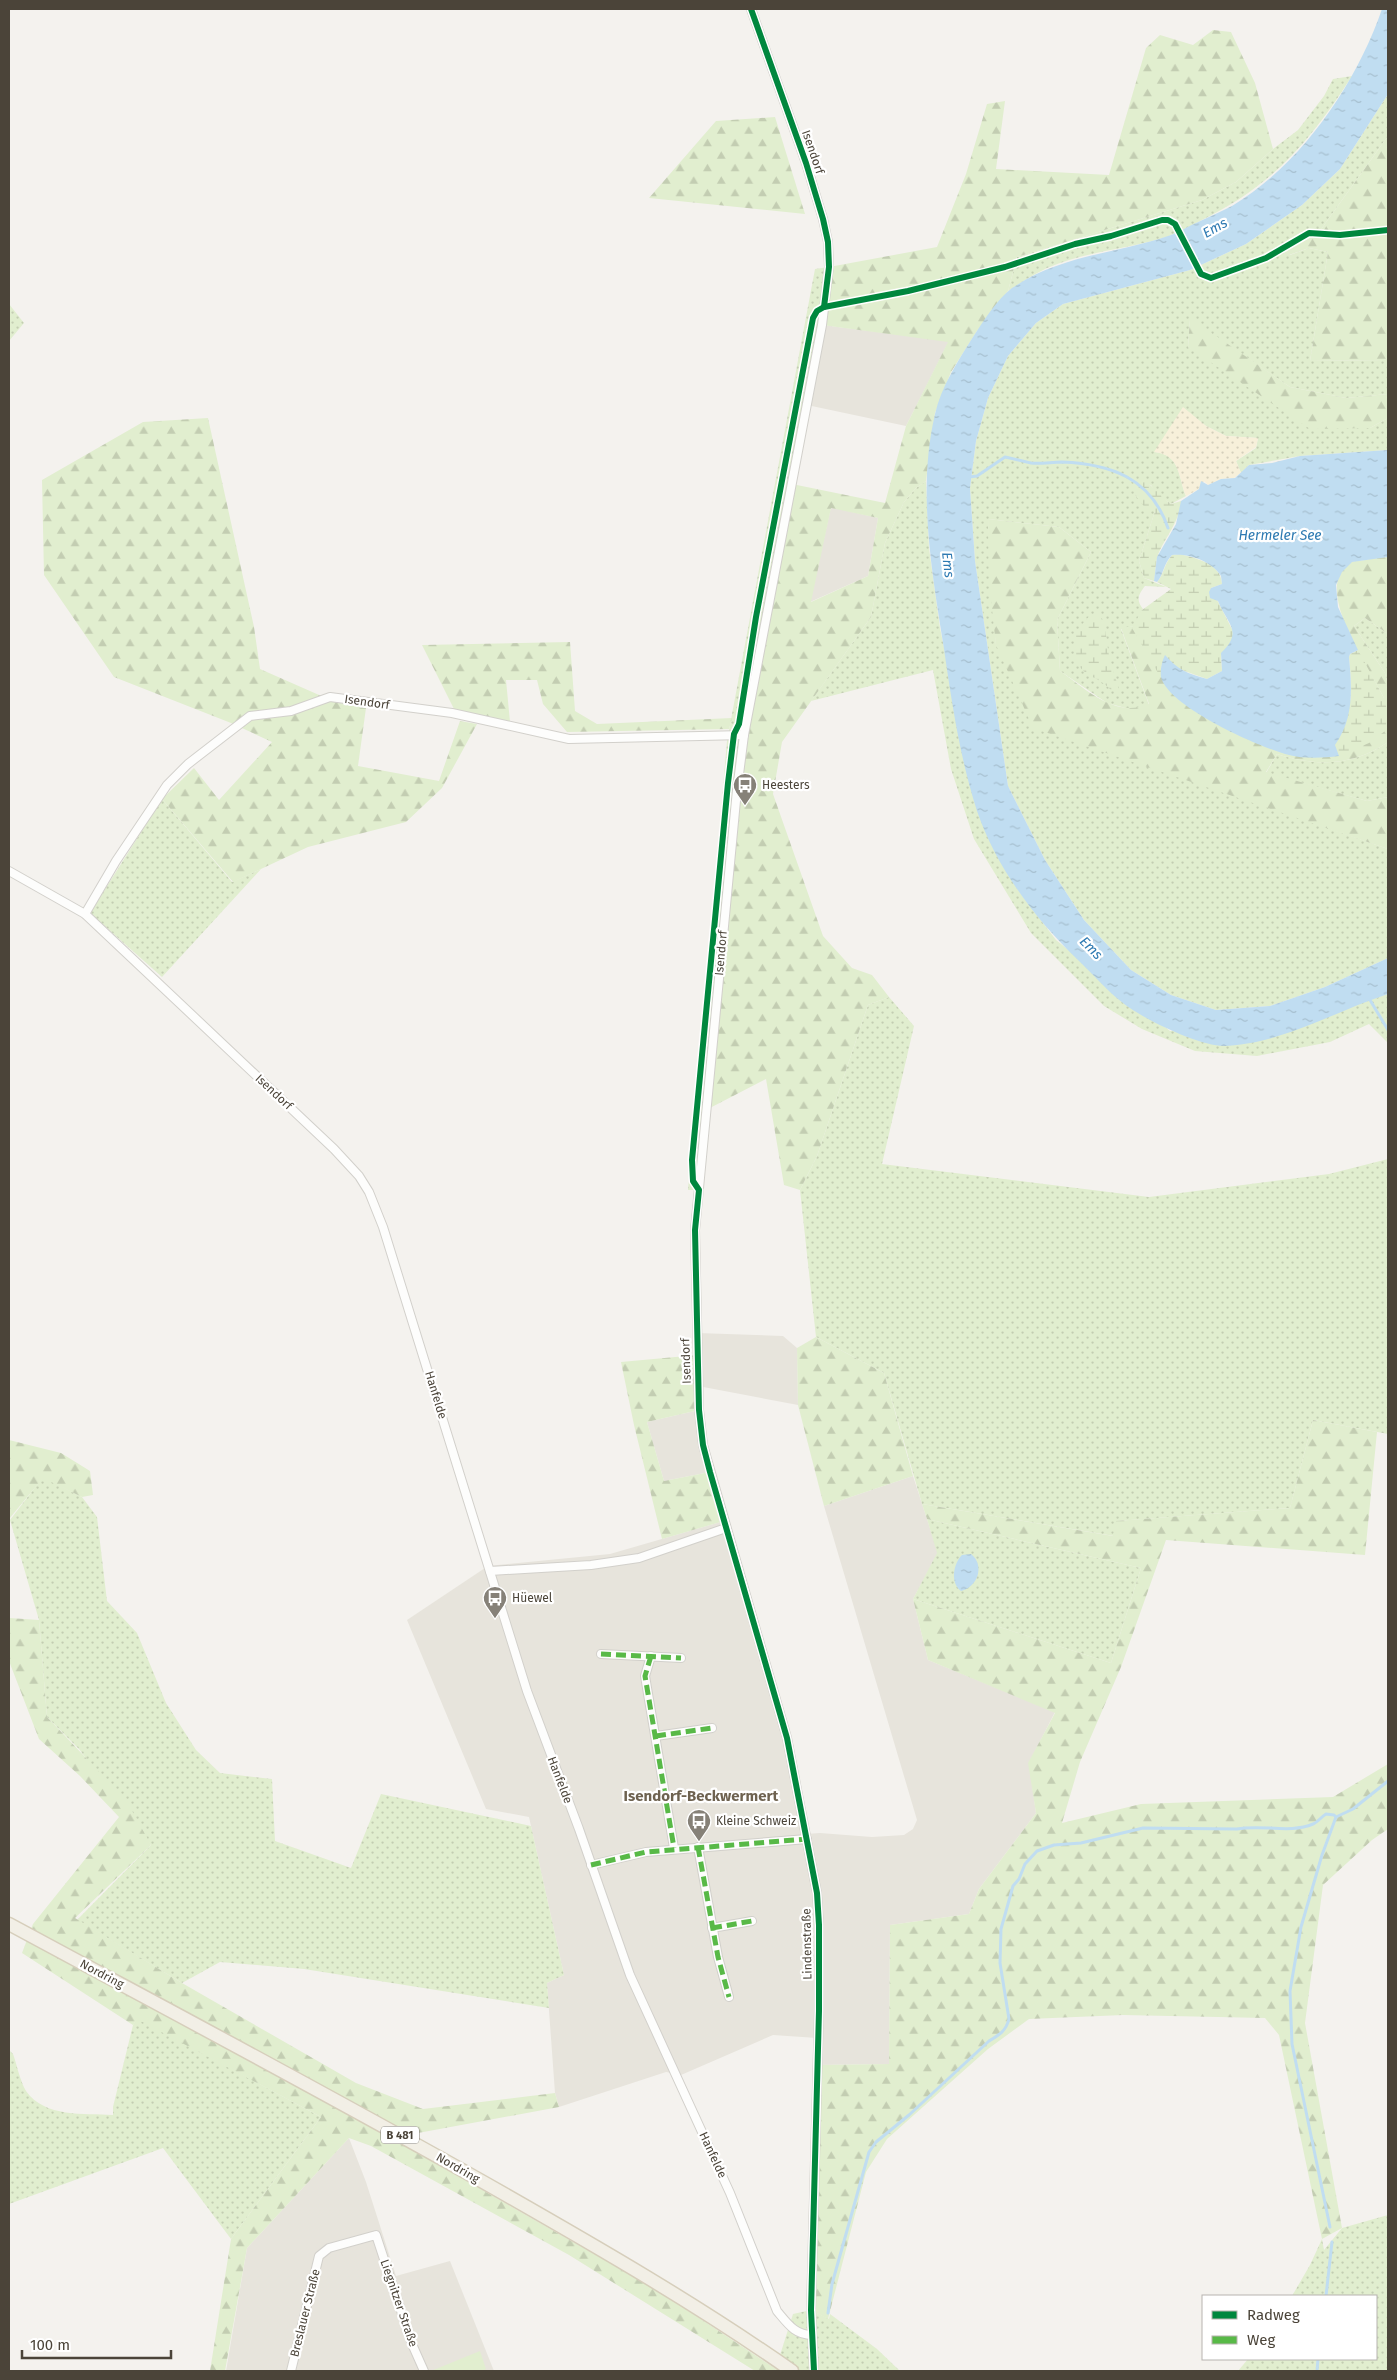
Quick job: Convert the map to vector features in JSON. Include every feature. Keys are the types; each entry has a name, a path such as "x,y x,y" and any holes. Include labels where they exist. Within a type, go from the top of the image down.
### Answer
{"main road":[{"name":"Nordring","path":"9,1924 411,2141 576,2235 691,2304 792,2371"}],"street":[{"name":"Isendorf","path":"726,1528 700,1430 695,1309 695,1230 737,790 744,735 822,325 829,266 828,242 823,219 806,163 751,9"},
{"name":"Isendorf","path":"85,914 116,861 167,785 188,764 250,716 292,711 330,697 452,713 569,739 744,735"},
{"name":"Isendorf","path":"9,871 85,914 334,1148 359,1176 370,1192"},
{"name":"Hanfelde","path":"370,1192 396,1265 527,1691 630,1975 730,2193 777,2311 790,2326 801,2334 812,2334"},
{"path":"490,1571 591,1566 639,1558 726,1528"},
{"name":"Lindenstraße","path":"726,1528 787,1738 817,1893 819,1926 812,2222 812,2334 814,2371"},
{"path":"601,1654 681,1658"},
{"path":"651,1656 645,1676 674,1848"},
{"path":"656,1736 712,1728"},
{"path":"591,1865 646,1852 674,1848 807,1839"},
{"path":"698,1847 712,1928 729,1997"},
{"path":"712,1928 752,1921"},
{"name":"Breslauer Straße","path":"291,2371 319,2256 329,2248 376,2235"},
{"name":"Liegnitzer Straße","path":"376,2235 412,2344 424,2371"}],"shaded area":[{"path":"822,325 949,341 906,426 807,405"},
{"path":"831,507 878,518 868,576 810,602"},
{"path":"697,1333 783,1336 797,1348 798,1405 698,1386"},
{"path":"699,1410 710,1472 664,1481 647,1422"},
{"path":"913,1476 938,1553 913,1599 928,1660 1055,1712 1029,1763 1036,1813 979,1889 969,1914 890,1925 889,2064 816,2065 817,2038 773,2035 681,2075 666,2072 559,2107 555,2093 547,1983 564,1975 529,1817 486,1809 407,1620 488,1566 610,1554 724,1521 787,1738 806,1834 820,1833 872,1837 904,1835 913,1829 917,1820 824,1506"},
{"path":"349,2138 366,2182 396,2276 450,2261 494,2371 226,2371 247,2248"}],"green space":[{"path":"1213,30 1231,32 1255,83 1273,149 1236,182 1202,200 1017,257 1008,291 977,331 951,372 935,413 926,481 916,488 904,502 885,543 871,617 782,742 773,794 823,936 852,968 872,975 889,997 868,1005 817,1156 800,1190 784,1185 766,1079 706,1110 737,790 792,484 885,503 906,426 948,342 822,325 829,267 937,247 966,174 987,104 1005,101 996,169 1109,175 1146,48 1160,35 1193,45","holes":["831,508 878,518 868,576 811,602"]},
{"path":"1352,76 1321,122 1287,160 1268,178 1225,208 1169,236 1062,262 1042,270 1008,291 1017,257 1202,200 1236,182 1273,149 1298,130 1324,96 1333,79"},
{"path":"1388,94 1388,136 1322,228 1286,251 1290,255 1309,248 1328,252 1310,361 1384,360 1388,358 1388,394 1346,398 1290,387 1190,319 1188,347 1370,428 1388,418 1388,450 1300,456 1249,465 1241,473 1236,461 1256,448 1258,438 1226,436 1206,426 1183,408 1155,452 1170,457 1174,462 1186,496 1171,504 1157,494 1151,485 1136,482 1135,495 1155,511 1139,561 1144,578 1166,587 1145,586 1139,598 1139,603 1143,609 1134,626 1121,629 1149,705 1133,710 1107,703 1060,671 1057,620 1091,552 1059,527 988,519 996,645 1288,814 1388,849 1388,958 1325,987 1270,1006 1216,1010 1171,995 1131,970 1084,920 1045,860 1008,786 975,561 970,488 976,441 988,398 1008,356 1036,323 1063,304 1190,270 1246,244 1302,205 1340,169"},
{"path":"775,117 805,214 649,198 716,121"},
{"path":"1388,136 1388,358 1384,360 1310,361 1328,252 1309,248 1289,255 1286,251 1322,228"},
{"path":"829,267 744,735 699,1190 688,1190 727,741 815,269"},
{"path":"9,304 24,323 9,341"},
{"path":"1190,318 1290,387 1346,398 1388,394 1388,418 1370,428 1310,429 1188,347"},
{"path":"208,418 254,627 260,669 335,702 366,708 358,766 439,781 460,721 477,724 442,788 406,822 308,847 233,882 162,799 194,768 219,800 272,742 231,723 114,677 44,575 42,480 143,422"},
{"path":"1143,480 1171,504 1181,501 1180,510 1175,522 1158,554 1154,581 1144,578 1139,561 1155,511 1146,509 1135,495 1135,482"},
{"path":"926,481 929,548 940,628 978,812 995,851 1021,894 1056,940 1170,1031 1351,1006 1388,994 1388,1043 1369,1024 1330,1042 1257,1056 1195,1051 1142,1029 1104,1006 1031,933 974,839 951,769 933,670 811,701 871,617 885,543 904,502 916,488"},
{"path":"988,519 1059,527 1091,552 1057,620 1060,671 1102,700 1125,708 1137,708 1149,704 1121,628 1134,626 1133,628 1167,684 1196,712 1384,698 1347,629 1340,609 1337,590 1340,575 1350,563 1388,557 1388,634 1365,618 1354,626 1385,673 1388,685 1388,742 1362,756 1334,762 1306,761 1277,754 1266,772 1367,801 1388,797 1388,849 1033,728 996,645 989,582"},
{"path":"1180,554 1207,563 1217,571 1221,577 1222,584 1211,588 1234,633 1233,639 1221,656 1222,671 1207,679 1162,663 1161,678 1132,628 1142,610 1171,589 1157,582 1172,555"},
{"path":"1097,613 1104,621 1109,656 1119,690 1111,690 1083,671 1076,659 1074,645 1076,634 1086,619"},
{"path":"1365,618 1388,634 1388,685 1385,673 1354,626"},
{"path":"570,642 575,711 597,724 732,718 729,729 567,732 543,704 537,680 506,680 510,722 454,709 422,645"},
{"path":"1358,650 1384,698 1388,715 1385,731 1369,743 1339,756 1334,745 1341,735 1350,703 1349,657 1350,654"},
{"path":"1388,742 1388,797 1367,801 1266,773 1277,754 1306,761 1334,762 1362,756"},
{"path":"162,799 232,882 261,869 162,977 90,913"},
{"path":"889,997 914,1026 882,1164 1149,1197 1329,1174 1388,1159 1388,1434 1313,1420 1290,1508 1117,1521 1114,1536 922,1504 884,1373 816,1337 800,1190 817,1156 868,1005"},
{"path":"816,1337 884,1373 913,1476 824,1506 798,1405 797,1348"},
{"path":"697,1355 699,1410 647,1422 664,1481 710,1472 724,1521 662,1539 634,1425 621,1362"},
{"path":"1313,1420 1377,1432 1365,1555 1166,1540 1121,1667 1080,1762 1062,1823 1141,1804 1333,1797 1388,1764 1388,1829 1372,1840 1323,1885 1305,2023 1342,2228 1322,2239 1279,2035 1265,2018 1123,2015 1029,2019 988,2049 887,2139 866,2172 828,2319 811,2310 816,2065 889,2064 890,1925 969,1914 979,1889 1036,1813 1028,1763 1055,1713 928,1660 913,1599 1111,1663 1141,1568 927,1519 922,1504 1113,1536 1116,1521 1290,1508"},
{"path":"9,1440 61,1453 90,1471 93,1495 82,1497 43,1478 9,1519"},
{"path":"43,1477 82,1497 97,1517 107,1601 137,1633 166,1703 196,1750 220,1773 272,1779 275,1841 351,1868 381,1794 531,1826 564,1975 547,1983 549,2008 304,1969 220,1962 182,1983 77,1920 151,1845 79,1749 47,1717 39,1620 10,1520"},
{"path":"927,1519 1141,1568 1111,1663 913,1599 937,1553"},
{"path":"9,1618 39,1620 47,1717 126,1800 151,1845 75,1918 182,1983 356,2083 423,2109 555,2093 559,2107 418,2133 409,2148 657,2290 776,2369 775,2371 755,2371 569,2255 371,2146 349,2138 247,2248 225,2371 210,2371 231,2239 321,2117 137,2019 133,2025 22,1953 33,1924 119,1817 80,1776 39,1739 9,1661"},
{"path":"137,2018 321,2117 231,2239 163,2148 9,2204 9,2050 13,2054 26,2091 34,2100 54,2110 78,2114 113,2115 113,2107 133,2025"},
{"path":"1388,2215 1388,2371 1238,2371 1247,2360 1377,2360 1377,2295 1293,2295 1322,2239 1324,2250 1342,2228"},
{"path":"811,2310 829,2319 830,2314 877,2349 900,2371 775,2371 793,2314"},
{"path":"480,2351 486,2369 482,2371 431,2371"}],"sand":[{"path":"1183,407 1206,426 1226,436 1258,438 1256,447 1236,461 1241,473 1234,478 1221,479 1208,485 1204,481 1199,489 1186,496 1174,462 1163,454 1154,452"}],"water":[{"name":"Ems","path":"1382,9 1388,9 1388,94 1340,169 1302,205 1246,244 1190,270 1063,304 1036,323 1008,356 988,398 976,441 970,488 975,561 1008,786 1045,860 1084,920 1131,970 1171,995 1216,1010 1270,1006 1325,987 1388,958 1388,994 1273,1038 1237,1045 1213,1045 1186,1037 1157,1024 1123,1003 1111,993 1062,944 1032,910 1006,872 985,832 971,791 961,751 935,591 928,532 927,473 930,443 941,394 951,374 986,318 1006,293 1049,268 1168,236 1232,206 1257,189 1281,168 1324,120 1357,66"},
{"name":"Hermeler See","path":"1388,450 1388,557 1352,562 1342,572 1336,585 1338,607 1358,650 1350,654 1349,657 1351,692 1349,714 1335,745 1339,756 1301,757 1276,751 1217,725 1180,701 1167,689 1161,677 1165,655 1183,670 1207,679 1222,671 1221,653 1232,639 1233,633 1232,627 1218,601 1210,598 1209,592 1211,588 1222,584 1221,576 1206,562 1185,555 1172,555 1157,582 1154,581 1157,557 1176,524 1181,501 1199,489 1201,481 1208,485 1221,479 1235,478 1249,465 1272,463 1300,456"},
{"path":"971,1554 978,1564 978,1575 972,1585 961,1591 954,1578 956,1563 962,1555"}],"waterway":[{"path":"969,477 977,476 1005,457 1031,463 1062,462 1097,466 1127,477 1140,486 1161,511 1168,528"},
{"path":"1370,1000 1388,1030"},
{"path":"1330,2227 1292,2044 1290,1991 1301,1927 1322,1855 1336,1817 1353,1809 1388,1781"},
{"path":"828,2313 832,2284 869,2152 876,2142 909,2115 989,2041 1002,2032 1008,2023 1009,2019 1000,1963 1001,1929 1013,1886 1019,1879 1025,1864 1037,1851 1054,1845 1081,1843 1143,1828 1285,1829 1313,1824 1326,1814 1336,1817"},
{"path":"1326,2295 1332,2242"},
{"path":"1317,2371 1318,2360"}],"marked path":[{"path":"601,1654 681,1658"},
{"path":"651,1656 645,1676 674,1848"},
{"path":"656,1736 712,1728"},
{"path":"591,1865 646,1852 807,1839"},
{"path":"698,1847 718,1957 729,1997"},
{"path":"712,1928 752,1921"}],"cycle path":[{"path":"751,9 806,163 823,219 828,242 829,267 824,307"},
{"path":"814,2371 811,2310 819,2011 817,1893 787,1738 703,1445 699,1410 695,1230 699,1190 693,1181 692,1160 734,734 739,724 756,617 813,318 817,311 824,307 908,291 1005,267 1075,244 1111,236 1162,220 1168,220 1175,224 1201,274 1211,278 1266,258 1309,233 1340,235 1388,230"}],"place":[{"name":"Heesters","path":"745,806"},
{"name":"Hüewel","path":"495,1619"},
{"name":"Kleine Schweiz","path":"699,1842"}],"district":[{"name":"Isendorf-Beckwermert","path":"701,1796"}]}
